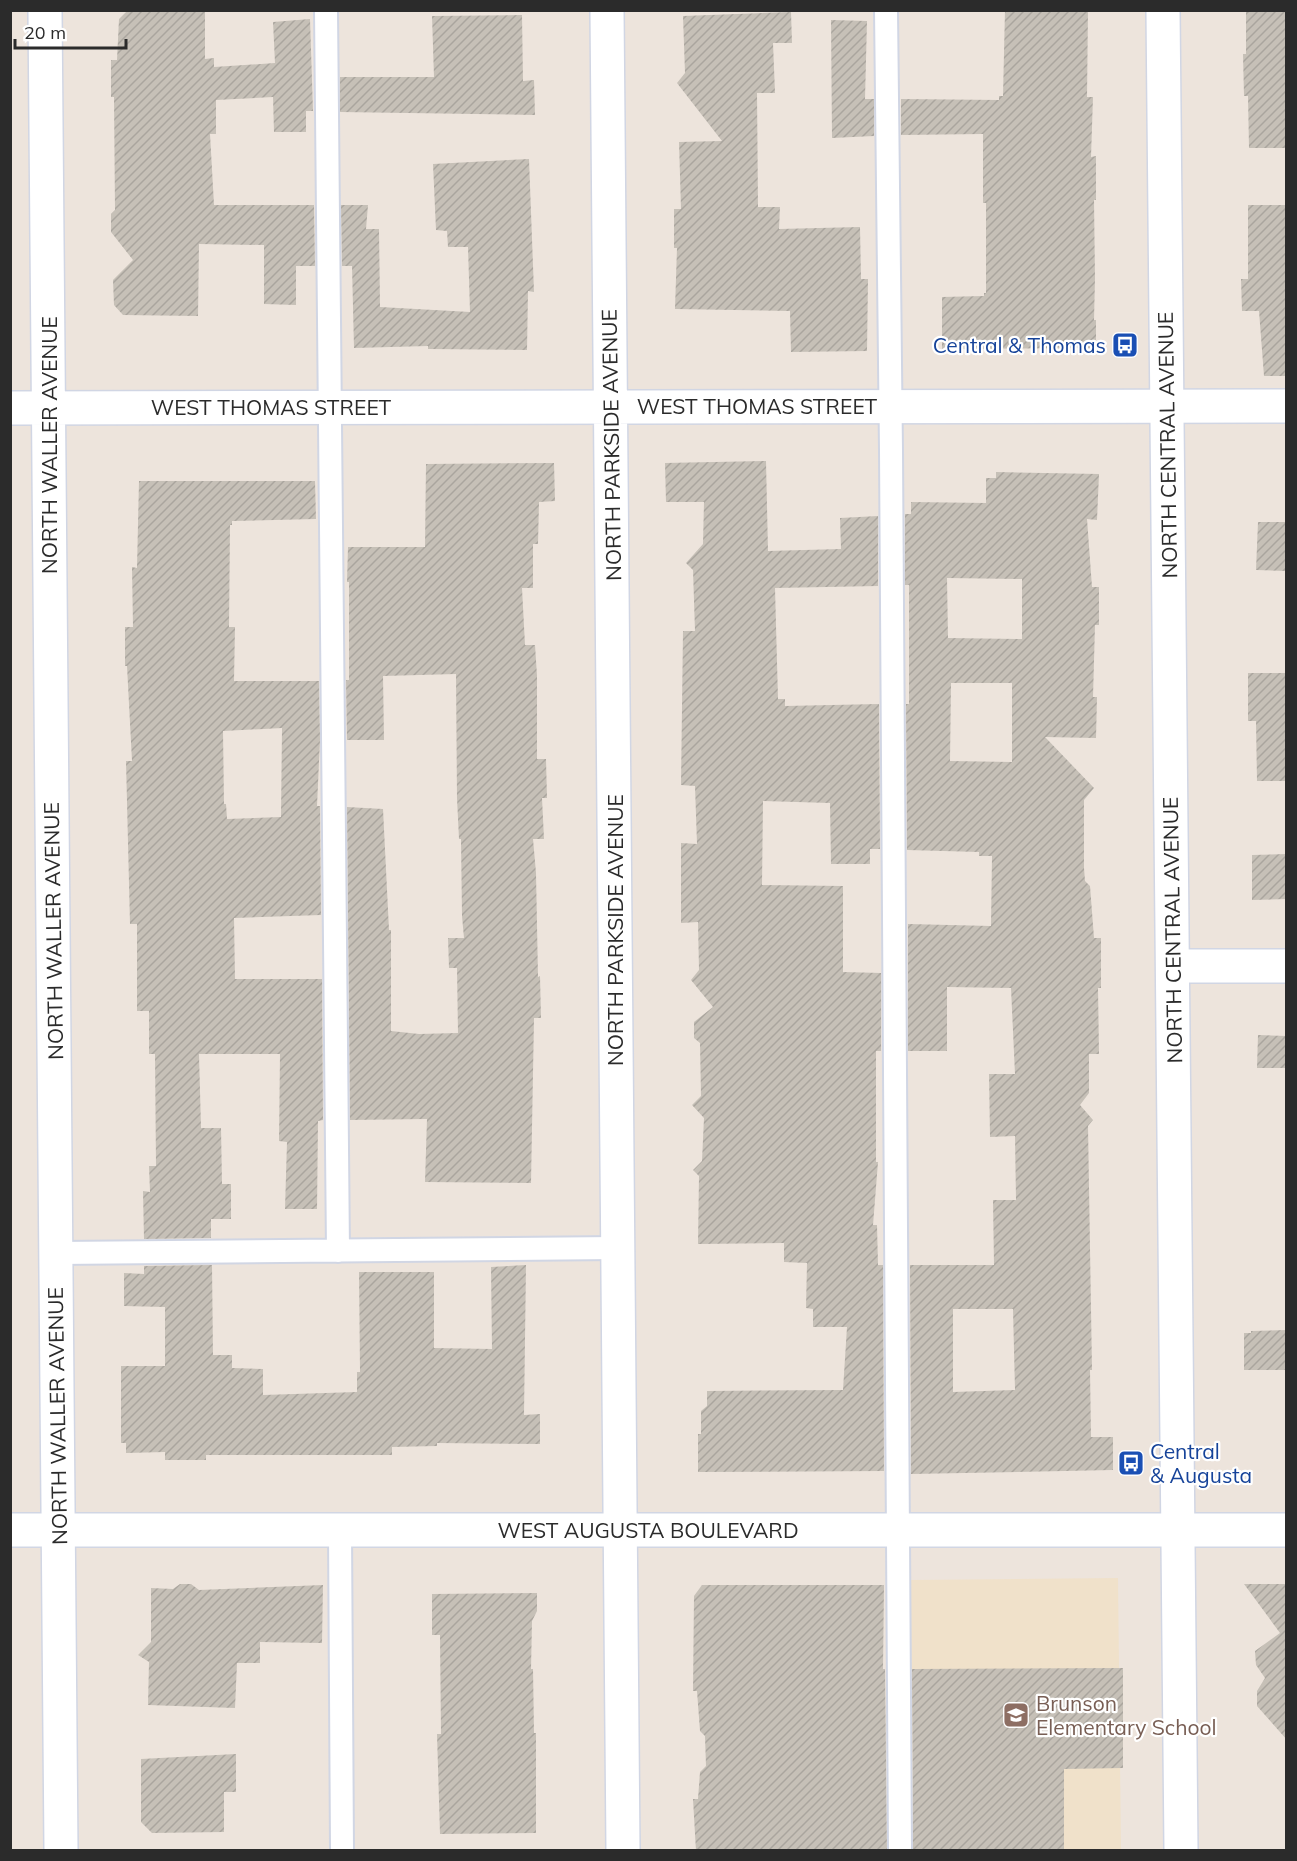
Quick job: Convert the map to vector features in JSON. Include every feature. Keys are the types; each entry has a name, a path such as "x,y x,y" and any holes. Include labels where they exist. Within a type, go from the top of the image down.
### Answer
{"street":[{"name":"NORTH WALLER AVENUE","path":"45,10 61,1851"},
{"name":"NORTH PARKSIDE AVENUE","path":"607,10 623,1851"},
{"name":"NORTH CENTRAL AVENUE","path":"1163,10 1181,1851"},
{"name":"WEST THOMAS STREET","path":"10,408 1287,406"},
{"path":"1173,966 1287,966"},
{"name":"WEST AUGUSTA BOULEVARD","path":"10,1530 1287,1530"}],"lane":[{"path":"326,10 338,1251"},
{"path":"886,10 900,1851"},
{"path":"56,1253 618,1248"},
{"path":"340,1530 342,1851"}],"shaded area":[{"name":"Brunson Elementary School","path":"1118,1578 1121,1850 913,1850 910,1580"}],"building":[{"path":"128,10 205,10 205,59 214,58 214,67 275,63 273,22 310,19 313,111 306,111 306,132 274,132 273,97 216,100 216,134 210,134 214,205 314,205 315,266 296,266 296,305 264,304 264,245 199,244 198,316 123,315 114,305 113,280 133,260 111,232 111,214 115,210 114,97 111,97 111,60 117,60 119,19"},
{"path":"1005,10 1088,10 1087,97 1093,97 1091,157 1096,156 1094,320 1096,320 1096,348 942,349 942,297 984,296 986,293 983,134 901,135 901,99 999,100 999,96 1003,96"},
{"path":"1246,10 1287,10 1287,148 1249,148 1248,96 1244,96 1243,54 1246,54"},
{"path":"791,12 792,43 773,43 775,93 757,93 758,207 780,207 779,229 860,227 861,279 868,279 867,351 791,352 790,311 675,309 677,248 674,248 674,209 681,209 679,142 722,141 677,83 685,73 683,16"},
{"path":"522,15 523,81 534,80 535,115 340,112 340,77 434,77 432,16"},
{"path":"831,20 867,21 865,99 874,99 874,136 832,138"},
{"path":"529,159 534,292 528,291 527,350 428,349 428,346 354,348 352,266 342,266 341,205 368,205 366,229 379,229 380,307 470,312 468,247 448,247 447,231 436,230 433,164"},
{"path":"1248,205 1287,205 1287,376 1264,376 1259,311 1242,311 1241,279 1248,279"},
{"path":"766,461 768,551 841,549 840,518 878,516 878,586 775,588 778,699 785,699 785,706 879,704 880,849 870,849 870,864 831,864 830,803 763,801 762,885 843,886 843,972 881,973 881,1051 876,1051 876,1162 878,1162 873,1225 877,1225 878,1265 883,1265 884,1471 698,1472 698,1434 701,1434 701,1411 707,1406 707,1391 843,1390 847,1327 813,1327 813,1309 806,1308 807,1263 784,1262 784,1243 698,1244 699,1176 693,1170 702,1161 704,1118 692,1105 701,1096 700,1043 694,1038 694,1022 713,1007 691,980 699,970 698,922 681,923 681,843 697,844 695,786 681,785 683,631 695,631 693,570 686,563 703,544 704,502 666,502 665,463"},
{"path":"554,463 555,501 539,502 538,544 533,544 533,588 522,588 525,645 535,645 537,759 546,759 547,798 542,798 544,839 533,839 541,1018 534,1018 531,1183 425,1182 427,1119 350,1120 347,807 383,809 389,930 391,930 391,1031 419,1034 458,1033 457,968 449,968 448,938 464,938 461,839 459,839 457,798 456,674 383,676 384,740 347,740 348,547 425,547 426,464"},
{"path":"996,472 1099,474 1097,520 1087,519 1092,587 1099,587 1099,625 1095,625 1093,697 1097,697 1096,738 1045,737 1094,788 1084,800 1084,868 1085,881 1090,886 1094,938 1101,938 1101,988 1098,988 1099,1054 1089,1054 1089,1093 1080,1105 1093,1120 1088,1126 1091,1437 1113,1437 1113,1470 911,1474 910,1265 994,1265 993,1200 1016,1200 1015,1136 990,1137 989,1074 1015,1074 1011,988 947,987 947,1051 908,1051 908,924 991,926 992,856 979,856 979,852 907,850 906,704 909,704 909,585 905,585 905,514 911,514 911,502 986,503 986,478 996,478","holes":["947,578 1022,579 1022,639 948,638","951,683 1012,683 1012,762 950,761","953,1309 1013,1309 1015,1390 953,1392"]},
{"path":"139,481 315,481 316,519 232,521 230,525 229,627 235,627 234,681 319,681 320,740 317,806 320,806 321,915 234,918 235,979 322,979 323,1120 318,1121 317,1209 285,1209 287,1142 279,1141 280,1054 199,1054 201,1128 221,1128 222,1184 231,1184 231,1219 211,1219 211,1238 144,1239 143,1191 150,1192 149,1166 156,1166 155,1054 149,1054 149,1011 137,1011 137,924 130,924 126,761 132,761 127,666 125,666 125,627 133,627 132,567 137,568","holes":["282,728 281,817 227,819 226,804 224,804 223,731"]},
{"path":"1258,522 1287,522 1287,571 1256,570"},
{"path":"1248,673 1287,673 1287,781 1257,781 1256,721 1248,721"},
{"path":"1287,854 1287,899 1252,900 1252,855"},
{"path":"1258,1035 1287,1036 1287,1068 1257,1068"},
{"path":"212,1265 213,1355 232,1355 232,1368 263,1369 263,1395 357,1392 357,1372 360,1372 359,1272 434,1272 434,1348 492,1349 491,1267 526,1265 524,1415 540,1414 540,1444 437,1443 437,1446 392,1447 392,1455 206,1455 206,1460 165,1460 165,1452 126,1453 126,1443 121,1443 121,1366 165,1366 165,1307 124,1306 124,1273 144,1274 144,1266"},
{"path":"1287,1330 1287,1370 1244,1370 1244,1333"},
{"path":"180,1584 191,1584 199,1590 323,1585 322,1643 260,1642 260,1663 237,1663 235,1708 148,1705 149,1662 138,1655 151,1642 151,1588 173,1589"},
{"path":"1244,1584 1287,1584 1287,1740 1257,1706 1257,1691 1265,1678 1256,1665 1255,1651 1280,1633"},
{"path":"702,1585 884,1585 883,1669 885,1669 887,1851 696,1851 693,1799 698,1799 700,1772 706,1766 705,1736 700,1731 697,1691 693,1691 694,1596"},
{"path":"537,1593 537,1611 532,1621 531,1669 533,1669 534,1733 536,1733 536,1833 440,1834 437,1734 441,1734 440,1635 432,1635 432,1594"},
{"path":"1123,1668 1123,1768 1064,1769 1064,1851 913,1851 912,1669"},
{"path":"236,1754 236,1792 224,1792 224,1832 152,1833 141,1822 141,1759"}],"place":[{"name":"Central & Thomas","path":"1125,345"},
{"name":"Central & Augusta","path":"1131,1463"},
{"name":"Brunson Elementary School","path":"1016,1715"}]}
